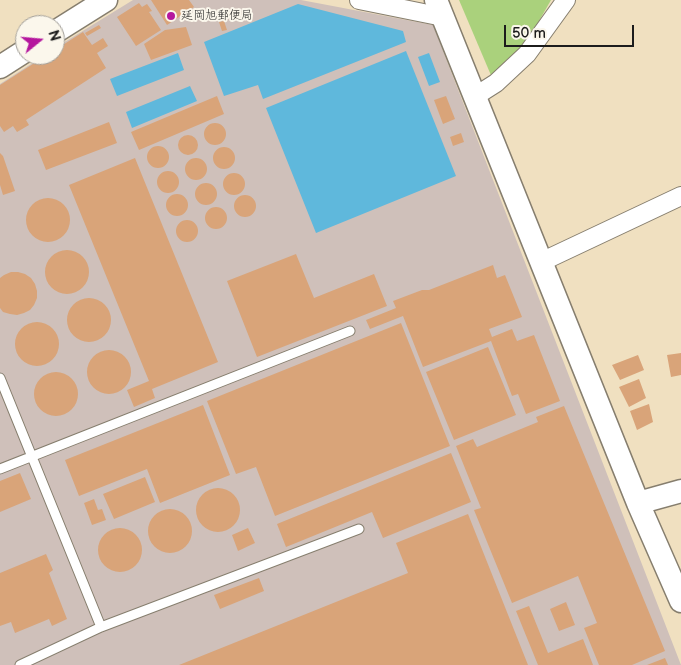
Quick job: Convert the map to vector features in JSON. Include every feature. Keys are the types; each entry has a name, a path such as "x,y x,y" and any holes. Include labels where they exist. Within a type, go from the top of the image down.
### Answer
{"street":[{"path":"65,26 106,0"},
{"path":"359,0 439,9 638,503 681,600"},
{"path":"474,97 496,83 527,54 566,0"},
{"path":"0,67 15,57"},
{"path":"541,262 681,196"},
{"path":"638,503 681,491"}],"lane":[{"path":"0,469 350,332"},
{"path":"0,378 101,627"},
{"path":"20,665 101,627 359,529"}],"shaded area":[{"path":"133,0 301,0 433,25 681,665 0,665 0,84 29,65 65,65 65,42"}],"green space":[{"path":"459,0 551,0 527,42 493,80"}],"water":[{"path":"298,4 403,31 406,42 263,99 258,85 224,96 204,42"},
{"path":"406,51 456,176 316,233 266,108"},
{"path":"178,53 184,70 117,96 110,79"},
{"path":"429,53 440,82 429,86 418,57"},
{"path":"190,86 197,101 132,128 126,112"}],"building":[{"name":"延岡旭郵便局","path":"151,0 189,0 194,7 167,25"},
{"path":"139,3 142,7 147,4 152,11 149,12 161,30 136,46 117,17"},
{"path":"224,21 227,30 222,31 219,22"},
{"path":"99,25 101,28 87,36 85,33"},
{"path":"186,27 192,45 151,60 144,44 165,30"},
{"path":"83,32 92,45 103,38 108,46 97,53 106,68 26,120 29,125 17,132 13,126 4,132 0,126 0,85 31,65 65,65 65,44"},
{"path":"217,96 224,114 139,150 131,132"},
{"path":"446,96 455,119 443,124 434,100"},
{"path":"109,122 117,143 46,170 38,150"},
{"path":"215,123 225,130 226,134 219,144 215,145 205,138 204,134 211,124"},
{"path":"461,133 464,142 453,146 450,137"},
{"path":"184,135 192,135 198,141 198,149 192,155 184,155 178,149 178,141"},
{"path":"158,146 168,153 169,157 162,167 158,168 148,161 147,157 154,147"},
{"path":"224,147 234,154 235,158 228,168 224,169 214,162 213,158 220,148"},
{"path":"0,153 3,156 15,191 3,195 0,185"},
{"path":"135,158 218,362 152,389 155,398 134,407 127,390 149,381 69,185"},
{"path":"196,158 206,165 207,169 200,179 196,180 186,173 185,169 192,159"},
{"path":"168,171 178,178 179,182 172,192 168,193 158,186 157,182 164,172"},
{"path":"234,173 244,180 245,184 238,194 234,195 224,188 223,184 230,174"},
{"path":"206,183 216,190 217,194 210,204 206,205 196,198 195,194 202,184"},
{"path":"177,194 187,201 188,205 181,215 177,216 167,209 166,205 173,195"},
{"path":"245,195 255,202 256,206 249,216 245,217 235,210 234,206 241,196"},
{"path":"48,198 60,202 66,208 70,220 66,232 60,238 48,242 36,238 30,232 26,220 30,208 36,202"},
{"path":"216,207 226,214 227,218 220,228 216,229 206,222 205,218 212,208"},
{"path":"187,220 197,227 198,231 191,241 187,242 177,235 176,231 183,221"},
{"path":"67,250 79,254 85,260 89,272 85,284 79,290 67,294 55,290 49,284 45,272 49,260 55,254"},
{"path":"296,254 314,298 374,274 387,306 257,357 227,281"},
{"path":"493,265 497,278 505,275 522,317 489,329 492,337 512,329 517,341 534,335 560,401 526,414 518,394 512,396 491,341 423,367 403,316 370,329 366,320 396,308 393,301 422,290 429,290"},
{"path":"11,272 25,274 31,278 37,291 37,298 30,310 17,315 3,312 0,308 0,278"},
{"path":"89,298 101,302 107,308 111,320 107,332 101,338 89,342 77,338 71,332 67,320 71,308 77,302"},
{"path":"37,322 49,326 55,332 59,344 55,356 49,362 37,366 25,362 19,356 15,344 19,332 25,326"},
{"path":"401,323 450,446 275,516 256,467 236,474 207,401"},
{"path":"488,347 516,415 454,440 426,372"},
{"path":"109,350 121,354 127,360 131,372 127,384 121,390 109,394 97,390 91,384 87,372 91,360 97,354"},
{"path":"681,353 681,375 671,377 667,355"},
{"path":"638,355 644,370 620,380 612,365"},
{"path":"56,372 68,376 74,382 78,394 74,406 68,412 56,416 44,412 38,406 34,394 38,382 44,376"},
{"path":"639,379 646,398 629,407 619,387"},
{"path":"649,404 653,422 637,430 630,411"},
{"path":"203,405 230,475 160,503 147,469 79,496 65,460"},
{"path":"564,406 665,651 632,665 599,665 584,628 597,623 578,576 512,603 474,510 481,508 456,446 473,439 477,447 538,422 536,417"},
{"path":"451,453 471,502 383,538 372,512 286,547 277,524"},
{"path":"20,473 31,499 0,512 0,481"},
{"path":"145,477 155,502 114,519 103,494"},
{"path":"218,488 230,492 236,498 240,510 236,522 230,528 218,532 206,528 200,522 196,510 200,498 206,492"},
{"path":"94,499 98,510 102,509 106,520 92,525 84,503"},
{"path":"170,509 182,513 188,519 192,531 188,543 182,549 170,553 158,549 152,543 148,531 152,519 158,513"},
{"path":"468,514 528,665 179,665 408,573 396,543"},
{"path":"120,528 132,532 138,538 142,550 138,562 132,568 120,572 108,568 102,562 98,550 102,538 108,532"},
{"path":"248,528 255,543 238,551 232,535"},
{"path":"46,554 53,570 49,573 67,619 52,626 49,619 15,633 11,622 0,626 0,573"},
{"path":"259,578 264,591 220,609 214,595"},
{"path":"566,602 575,625 559,631 550,609"},
{"path":"529,606 548,653 583,639 593,665 538,665 516,611"},
{"path":"665,658 668,665 647,665"}],"place":[{"name":"延岡旭郵便局","path":"171,16"}]}
